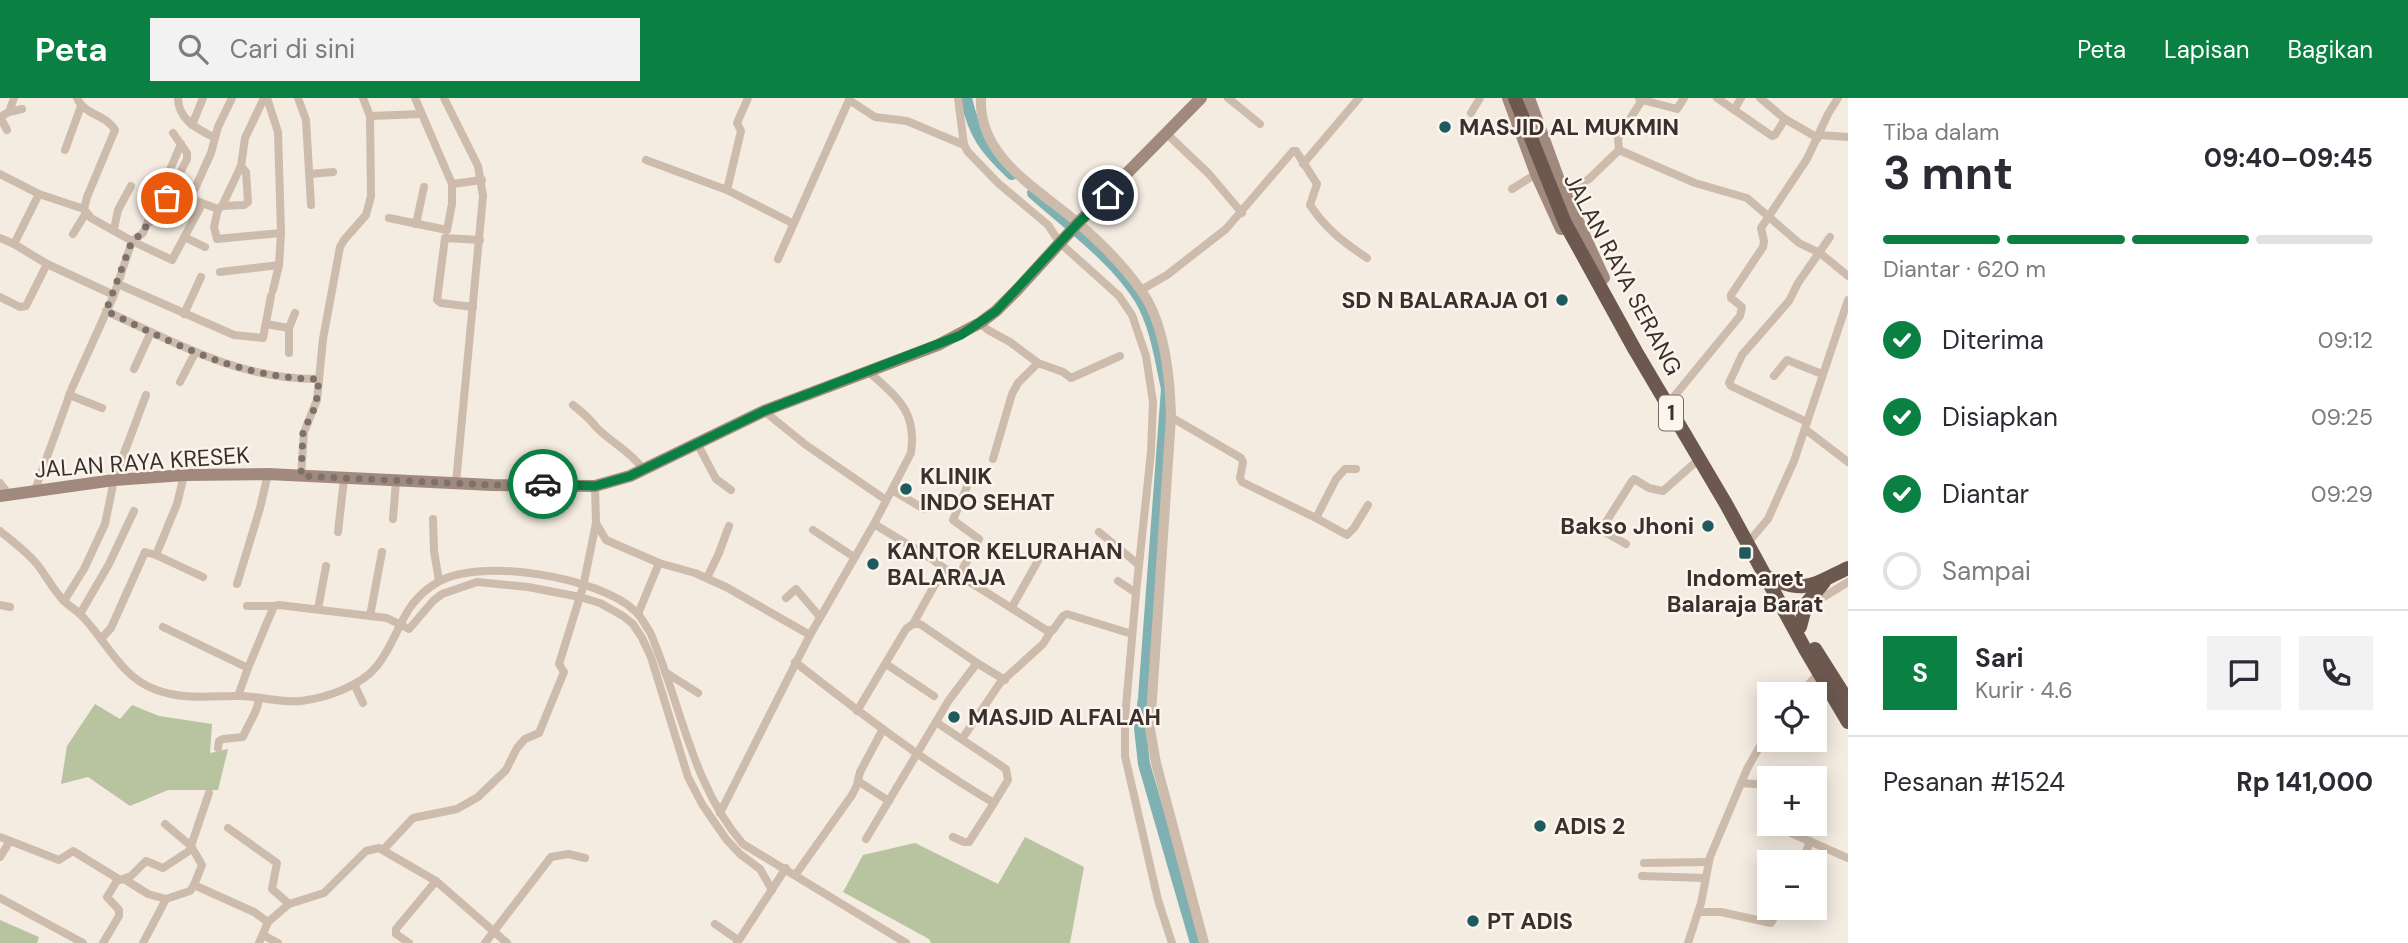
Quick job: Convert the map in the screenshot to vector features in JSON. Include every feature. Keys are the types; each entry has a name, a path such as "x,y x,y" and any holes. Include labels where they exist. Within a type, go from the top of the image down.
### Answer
{"highway":[{"name":"JALAN RAYA SERANG","path":"1515,98 1534,150 1567,222 1726,504 1796,616 1846,710"},
{"name":"JALAN RAYA SERANG","path":"1522,98 1567,222"},
{"name":"JALAN RAYA SERANG","path":"1600,280 1672,399 1684,426"},
{"path":"1768,575 1816,583 1848,568"},
{"path":"1796,616 1816,583"},
{"path":"1796,616 1816,583"},
{"name":"JALAN RAYA SERANG","path":"1796,616 1819,673 1846,710"}],"main road":[{"name":"JALAN RAYA KRESEK","path":"4,496 114,480 184,475 268,474 396,481 595,486 643,470 764,411 938,345 980,323 1003,304 1201,98"},
{"path":"1508,98 1536,174 1558,222 1573,250 1600,280"},
{"path":"1529,98 1600,280"}],"street":[{"path":"9,112 14,98"},
{"path":"178,98 179,110 192,125 215,138"},
{"path":"192,125 204,98"},
{"path":"232,98 192,196 194,200 220,208 244,205 248,202 246,172 241,166"},
{"path":"265,98 245,138 241,166 220,208 214,227 216,239 281,233"},
{"path":"118,284 234,335 263,338 279,265 281,233 278,132 265,98"},
{"path":"298,98 306,120 311,205"},
{"path":"426,98 416,101 452,184 453,204 437,300 441,303 473,307"},
{"path":"444,98 472,151 482,180 480,240 456,483"},
{"path":"727,190 741,131 737,123 748,98"},
{"path":"958,98 964,145"},
{"path":"981,98 983,121 997,153 1078,224 1141,290 1155,318 1167,363 1171,417 1150,729 1156,763 1204,943"},
{"path":"1228,98 1260,124"},
{"path":"1303,164 1359,98"},
{"path":"1471,113 1480,98"},
{"path":"1566,194 1590,179 1619,150 1618,138 1641,99 1677,109 1684,98"},
{"path":"1717,98 1772,136 1776,135 1785,119"},
{"path":"1734,110 1741,98"},
{"path":"1760,98 1785,119 1819,136 1848,137"},
{"path":"1672,399 1742,311 1742,307 1731,295 1763,247 1761,228 1819,136 1838,98"},
{"path":"301,476 303,432 316,405 323,339 340,247 366,215 371,196 370,116 361,99"},
{"path":"778,259 848,99 875,117 907,121 964,145 978,163 1048,225 1119,296 1132,315 1146,356 1153,402 1151,452 1125,718 1125,756 1158,900 1172,943"},
{"path":"65,150 79,102 112,124 115,130 87,197 85,211 73,234"},
{"path":"7,130 0,117 22,109"},
{"path":"370,116 421,114"},
{"path":"35,490 69,395 114,295 132,241 143,233 181,144 173,134"},
{"path":"1167,134 1209,174 1242,212"},
{"path":"1619,150 1695,183 1740,195 1770,216 1799,243 1820,253 1848,276"},
{"path":"1141,290 1167,275 1226,229 1290,153 1296,151 1317,184 1310,205 1326,228 1367,258"},
{"path":"646,160 727,190 792,223"},
{"path":"310,174 332,173"},
{"path":"0,174 39,194 85,211 132,241 172,260 200,208"},
{"path":"1512,189 1536,174"},
{"path":"452,184 482,180"},
{"path":"114,229 118,210 131,186"},
{"path":"416,223 424,187"},
{"path":"14,244 39,194"},
{"path":"389,218 416,223 446,234 480,240"},
{"path":"184,237 205,247"},
{"path":"1830,237 1798,283 1789,301 1742,355 1729,383 1806,425 1848,461"},
{"path":"0,238 47,264 114,295"},
{"path":"0,297 20,307 26,306 47,264"},
{"path":"220,272 279,265"},
{"path":"184,314 201,277"},
{"path":"1750,542 1773,510 1794,461 1848,300"},
{"path":"106,311 195,353 245,370 290,379 319,379"},
{"path":"289,353 289,328 295,313"},
{"path":"980,323 1038,363 1063,372 1069,378 1120,356"},
{"path":"266,324 289,328"},
{"path":"134,369 151,332"},
{"path":"180,382 195,353"},
{"path":"1774,376 1787,360 1822,374"},
{"path":"993,458 1012,394 1018,383 1038,363"},
{"path":"720,813 795,662 874,524 911,453 913,441 907,410 868,371"},
{"path":"69,395 102,408"},
{"path":"64,601 85,569 105,524 114,480 146,395"},
{"path":"573,405 634,457 643,470"},
{"path":"764,411 806,445 886,500"},
{"path":"1171,417 1241,458 1242,482 1316,517 1347,535 1368,505"},
{"path":"697,443 716,479 731,490"},
{"path":"1626,544 1601,530 1632,481 1634,479 1654,490 1663,491 1701,458"},
{"path":"1316,517 1336,478 1345,469 1356,469"},
{"path":"237,584 268,474"},
{"path":"156,555 177,504 184,475"},
{"path":"962,577 962,570 979,537 953,520 971,477"},
{"path":"338,532 344,479"},
{"path":"393,519 396,481"},
{"path":"0,483 4,496"},
{"path":"384,849 413,818 457,809 478,797 506,770 517,748 525,739 539,733 564,672 559,664 582,591 596,523 595,486"},
{"path":"892,490 924,509"},
{"path":"80,614 109,564 134,511"},
{"path":"433,519 439,582"},
{"path":"596,523 606,540 659,563 707,578 810,635"},
{"path":"874,524 954,576 962,577 1051,631"},
{"path":"707,578 729,526"},
{"path":"813,530 854,557"},
{"path":"0,531 35,561 64,601 80,614 126,670 139,682 173,695 301,701 337,691 358,692 404,625 414,600 439,582 491,576 509,578 582,591 615,604 637,619 646,635 694,790 719,830 740,854 760,869 773,889"},
{"path":"1099,532 1139,565"},
{"path":"1012,607 1044,550"},
{"path":"101,639 111,628 143,554 147,552 156,555 203,577"},
{"path":"370,616 382,552"},
{"path":"637,619 659,563"},
{"path":"318,609 326,566"},
{"path":"857,711 906,629 913,624 944,568"},
{"path":"247,606 287,605 387,618 413,627 433,601 442,594 477,577 491,576 582,591 615,604"},
{"path":"1118,581 1136,593"},
{"path":"1796,616 1848,582"},
{"path":"786,598 796,589 820,617"},
{"path":"0,606 10,607"},
{"path":"239,696 274,606"},
{"path":"962,739 995,690 1043,644 1067,614 1132,634"},
{"path":"913,624 920,624 1005,680"},
{"path":"163,627 248,668"},
{"path":"654,654 666,672 702,778 720,813 743,844 784,872 796,874 906,943"},
{"path":"795,662 917,754 994,803"},
{"path":"866,839 949,700 977,663"},
{"path":"886,664 934,695"},
{"path":"666,672 698,693"},
{"path":"1811,682 1819,673"},
{"path":"218,748 223,739 244,736 247,723 257,710 259,698"},
{"path":"936,722 1008,771 1008,780 969,842 953,837"},
{"path":"796,874 835,821 883,729"},
{"path":"1688,943 1698,912 1708,862 1741,783 1757,752"},
{"path":"858,781 889,801"},
{"path":"1741,783 1757,784"},
{"path":"103,943 119,916 119,910 107,897 121,879 131,876 143,862 148,861 163,868 192,848 209,793"},
{"path":"0,837 59,860 73,851 148,894 166,899 190,891 202,865 192,848 165,824"},
{"path":"228,828 277,863 272,889 289,904"},
{"path":"1798,836 1848,858"},
{"path":"0,858 10,841"},
{"path":"1807,850 1810,841"},
{"path":"258,943 268,922 289,904 324,893 372,848 384,849 436,881 507,943"},
{"path":"485,943 551,857 568,854 586,858"},
{"path":"1644,863 1708,862"},
{"path":"715,924 738,941 784,872"},
{"path":"1642,876 1705,878"},
{"path":"409,943 396,934 396,929 436,881"},
{"path":"194,885 254,912 268,922"},
{"path":"0,898 83,943"},
{"path":"143,943 166,899"},
{"path":"1698,912 1721,912 1757,920"},
{"path":"1758,920 1772,923 1773,920"},
{"path":"263,934 278,943"}],"green space":[{"path":"95,704 120,719 132,705 159,716 212,724 210,753 228,749 218,790 168,790 130,806 88,777 61,784 67,746"},
{"path":"1025,837 1084,867 1070,943 931,943 929,939 843,892 863,855 915,843 998,884"},
{"path":"0,920 39,937 37,943 0,943"}],"waterway":[{"path":"966,98 982,140 1012,174"},
{"path":"1033,193 1091,243 1131,285 1146,310 1160,355 1167,389 1140,728 1144,764 1196,943"}],"way so far":[{"path":"167,198 156,220 147,224 143,233 132,241 106,311 221,363 290,379 319,379 316,405 303,432 301,476 492,485 543,484"}],"place":[{"name":"MASJID AL MUKMIN","path":"1445,127"},
{"name":"SD N BALARAJA 01","path":"1562,300"},
{"name":"KLINIK INDO SEHAT","path":"906,489"},
{"name":"Bakso Jhoni","path":"1708,526"},
{"name":"Indomaret Balaraja Barat","path":"1745,553"},
{"name":"KANTOR KELURAHAN BALARAJA","path":"873,564"},
{"name":"MASJID ALFALAH","path":"954,717"},
{"name":"ADIS 2","path":"1540,826"},
{"name":"PT ADIS","path":"1473,921"}],"route":[{"path":"543,484 595,486 630,476 764,411 961,335 996,311 1078,223 1108,195"}]}
